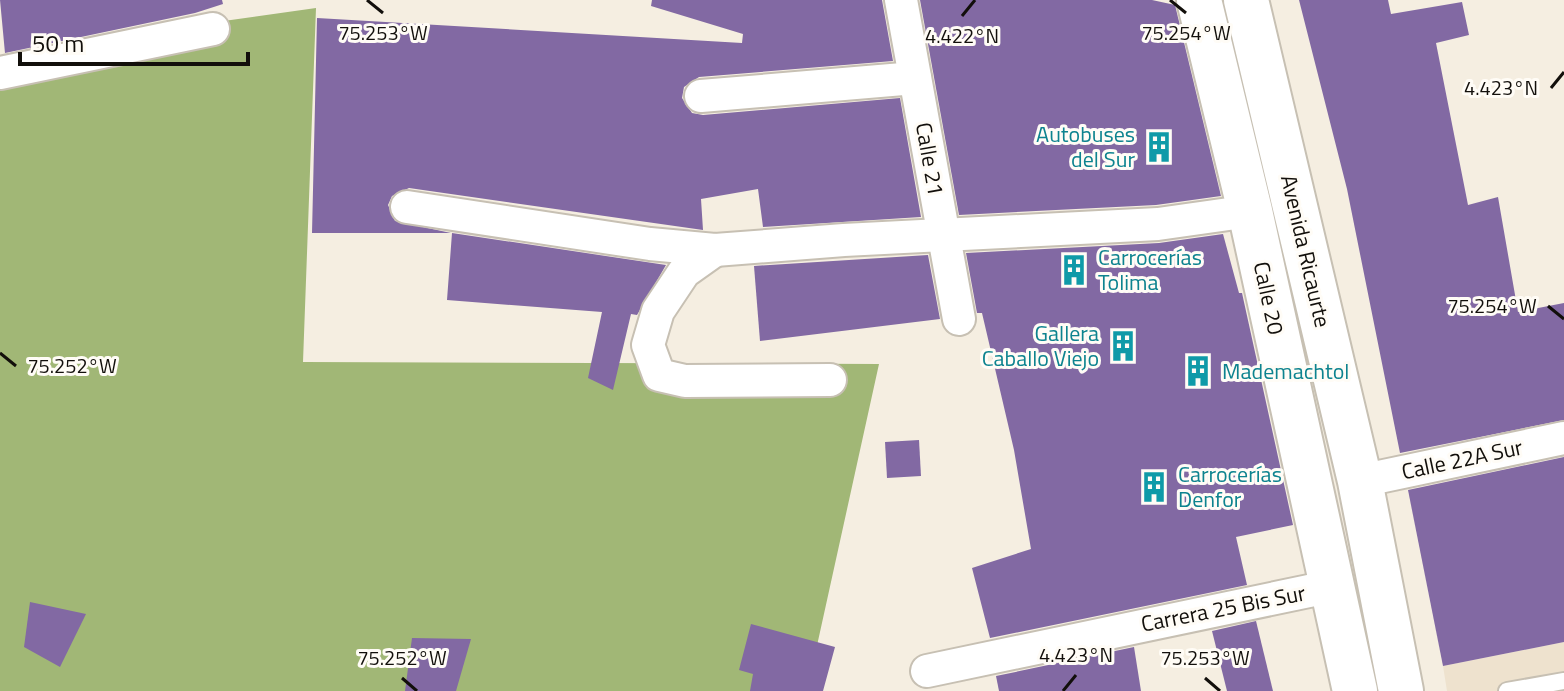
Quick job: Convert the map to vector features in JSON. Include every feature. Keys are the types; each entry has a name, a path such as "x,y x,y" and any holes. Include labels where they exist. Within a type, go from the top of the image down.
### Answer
{"main road":[{"name":"Calle 20","path":"1199,0 1250,211 1355,691"},
{"name":"Avenida Ricaurte","path":"1246,0 1360,481 1401,691"}],"street":[{"name":"Calle 21","path":"901,0 959,319"},
{"path":"0,73 213,29"},
{"path":"701,96 915,78"},
{"path":"407,207 650,244 715,250 943,234 1158,224 1250,211"},
{"path":"715,250 684,272 658,311 648,345 659,375 685,381 830,380"},
{"name":"Calle 22A Sur","path":"1360,481 1564,438"},
{"name":"Carrera 25 Bis Sur","path":"927,671 1333,586"}],"lane":[{"path":"1507,691 1564,681"}],"shaded area":[{"path":"1564,642 1564,691 1447,691 1443,666"}],"green space":[{"path":"316,8 303,362 879,364 807,691 0,691 0,62 188,26"}],"building":[{"path":"0,0 222,0 223,4 195,13 5,53"},
{"path":"652,0 882,0 893,61 699,77 684,87 682,98 692,113 703,115 900,98 921,217 763,227 758,189 701,199 703,230 409,188 392,196 388,205 395,221 451,233 312,233 317,18 742,43 743,34 651,6"},
{"path":"920,0 1152,0 1175,5 1221,196 1156,205 959,215"},
{"path":"1299,0 1388,0 1391,14 1462,2 1469,35 1436,43 1468,205 1498,197 1518,312 1564,303 1564,420 1400,453 1347,189"},
{"path":"452,233 666,265 637,315 631,314 613,390 588,378 602,312 447,300"},
{"path":"1223,234 1239,293 1242,293 1293,525 1236,537 1247,585 990,638 972,568 1031,549 1014,450 982,313 977,313 966,253 1159,243"},
{"path":"928,255 940,319 760,341 754,266"},
{"path":"919,440 921,476 887,478 885,442"},
{"path":"1564,457 1564,642 1443,666 1408,490"},
{"path":"30,602 86,614 60,667 24,647"},
{"path":"1256,621 1273,691 1227,691 1212,631"},
{"path":"751,624 835,647 823,691 750,691 753,674 739,670"},
{"path":"412,638 471,639 456,691 405,691"},
{"path":"1134,647 1141,691 999,691 996,676"}],"place":[{"name":"Autobuses del Sur","path":"1159,147"},
{"name":"Carrocerías Tolima","path":"1074,270"},
{"name":"Gallera Caballo Viejo","path":"1123,346"},
{"name":"Mademachtol","path":"1198,371"},
{"name":"Carrocerías Denfor","path":"1154,487"}]}
